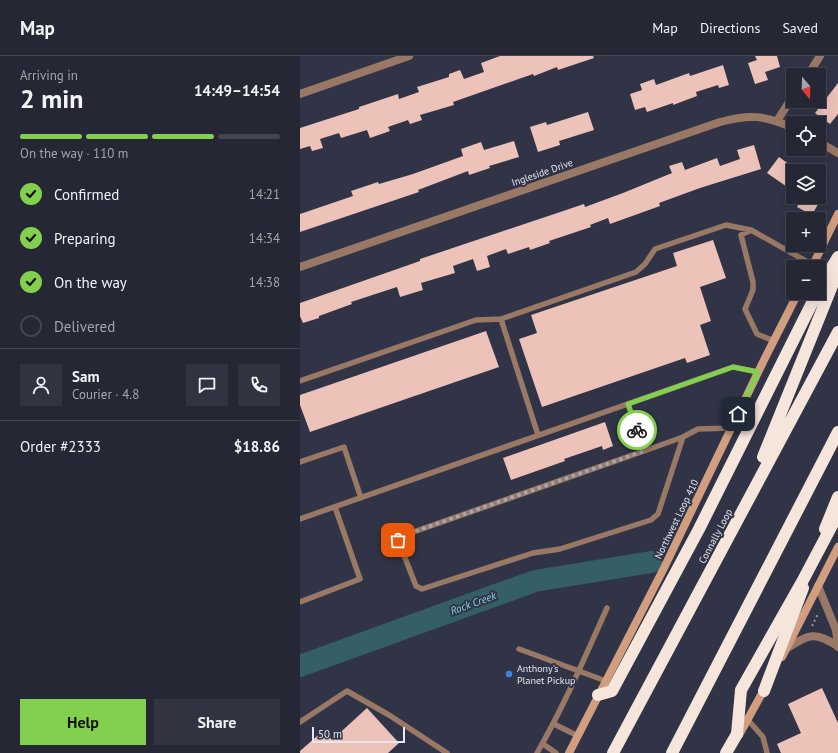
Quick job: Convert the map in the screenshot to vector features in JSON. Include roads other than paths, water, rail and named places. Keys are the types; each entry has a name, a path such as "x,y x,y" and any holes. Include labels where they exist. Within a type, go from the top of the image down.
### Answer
{"highway":[{"path":"826,277 838,257"},
{"path":"740,514 838,271"},
{"path":"598,696 612,691 699,529 813,300"},
{"name":"Connally Loop","path":"614,753 838,332"},
{"path":"672,753 838,432"},
{"path":"764,691 838,497"},
{"path":"726,753 738,734 741,690 802,582 838,514"}],"main road":[{"path":"815,260 838,214"},
{"name":"Northwest Loop 410","path":"569,753 664,568 758,372 794,300"},
{"path":"729,753 764,691 838,547"}],"street":[{"path":"300,94 410,56"},
{"path":"812,68 820,56"},
{"path":"777,121 786,107"},
{"name":"Ingleside Drive","path":"300,267 720,122 749,116 764,117 786,125"},
{"path":"826,146 838,153"},
{"path":"818,586 836,630 838,646"},
{"path":"786,649 802,639 814,636 822,637 838,646"}],"lane":[{"path":"300,381 476,320 501,319 636,272 645,264 655,249 726,225 751,230 802,260"},
{"path":"751,230 741,235 753,282 753,290 745,309 756,334 774,341"},
{"path":"501,319 538,435"},
{"path":"300,519 733,367 758,372"},
{"path":"628,404 644,451"},
{"path":"683,437 658,514 651,520 560,549 533,553 422,588 416,586 398,540 402,536 683,437 698,429 731,428"},
{"path":"300,462 344,447 361,498"},
{"path":"300,602 360,579 335,507"},
{"path":"537,753 554,724 607,608"},
{"path":"519,649 606,681"},
{"path":"300,722 347,691 389,715 447,753"},
{"path":"748,720 763,737 767,753"},
{"path":"554,724 578,736"},
{"path":"543,744 556,753"}],"waterway":[{"name":"Rock Creek","path":"300,666 535,581 651,562"}],"place":[{"name":"Anthony's Planet Pickup","path":"509,674"}]}
